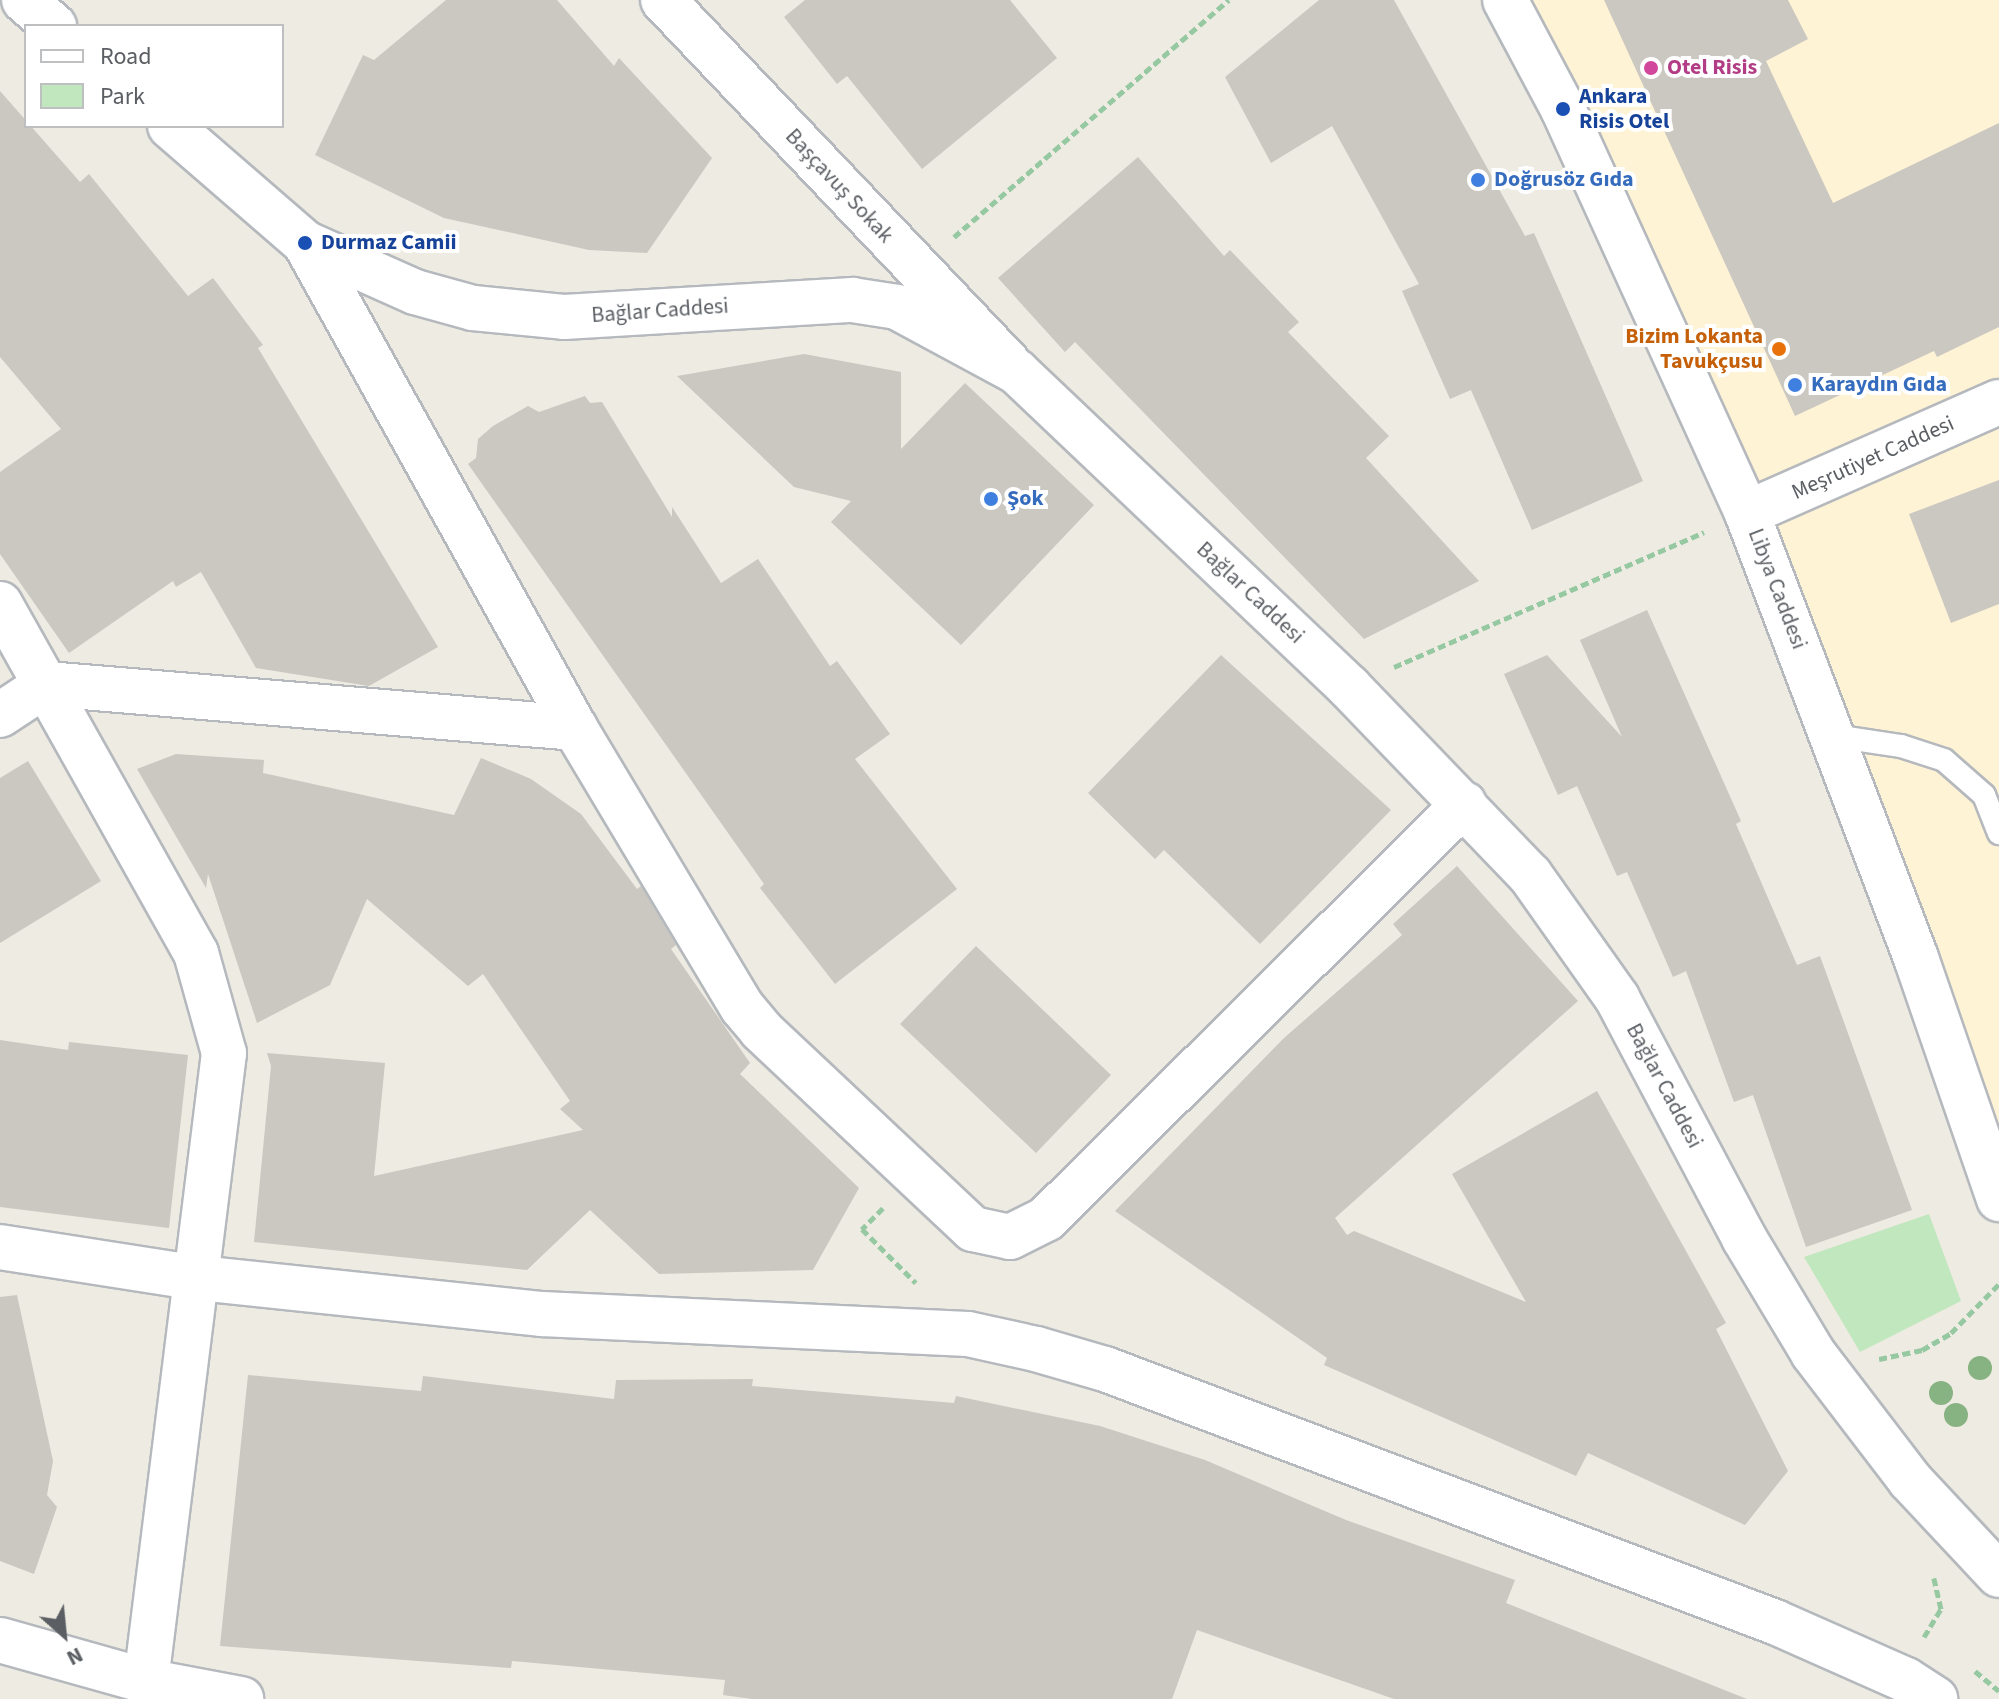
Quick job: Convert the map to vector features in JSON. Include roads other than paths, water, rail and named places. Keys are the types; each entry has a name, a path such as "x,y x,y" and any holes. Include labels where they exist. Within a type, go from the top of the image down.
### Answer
{"street":[{"path":"24,0 52,24"},
{"name":"Başçavuş Sokak","path":"663,0 1017,372"},
{"name":"Libya Caddesi","path":"1505,0 1563,109 1747,513 1834,736 1996,1176"},
{"name":"Bağlar Caddesi","path":"172,128 305,243 415,292 516,314 625,315 796,300 852,300 897,307 1017,372 1349,687 1464,804 1561,913 1617,998 1744,1238 1813,1353 1910,1480 1999,1575"},
{"path":"305,243 575,728 726,982 761,1030 973,1229 1001,1237 1028,1231 1046,1219 1464,804"},
{"name":"Meşrutiyet Caddesi","path":"1747,513 1999,402"},
{"path":"0,604 196,953 212,995 224,1053 146,1681"},
{"path":"0,715 47,684 575,728"},
{"path":"0,1247 198,1278 542,1314 968,1334 1105,1369 1775,1622 1882,1669 1935,1699"},
{"path":"0,1640 146,1681 241,1699"}],"lane":[{"path":"1834,736 1901,746 1944,760 1984,795 1999,833"}],"place":[{"name":"Otel Risis","path":"1651,68"},
{"name":"Ankara Risis Otel","path":"1563,109"},
{"name":"Doğrusöz Gıda","path":"1478,180"},
{"name":"Durmaz Camii","path":"305,243"},
{"name":"Bizim Lokanta Tavukçusu","path":"1779,349"},
{"name":"Karaydın Gıda","path":"1795,385"},
{"name":"Şok","path":"991,499"}]}
